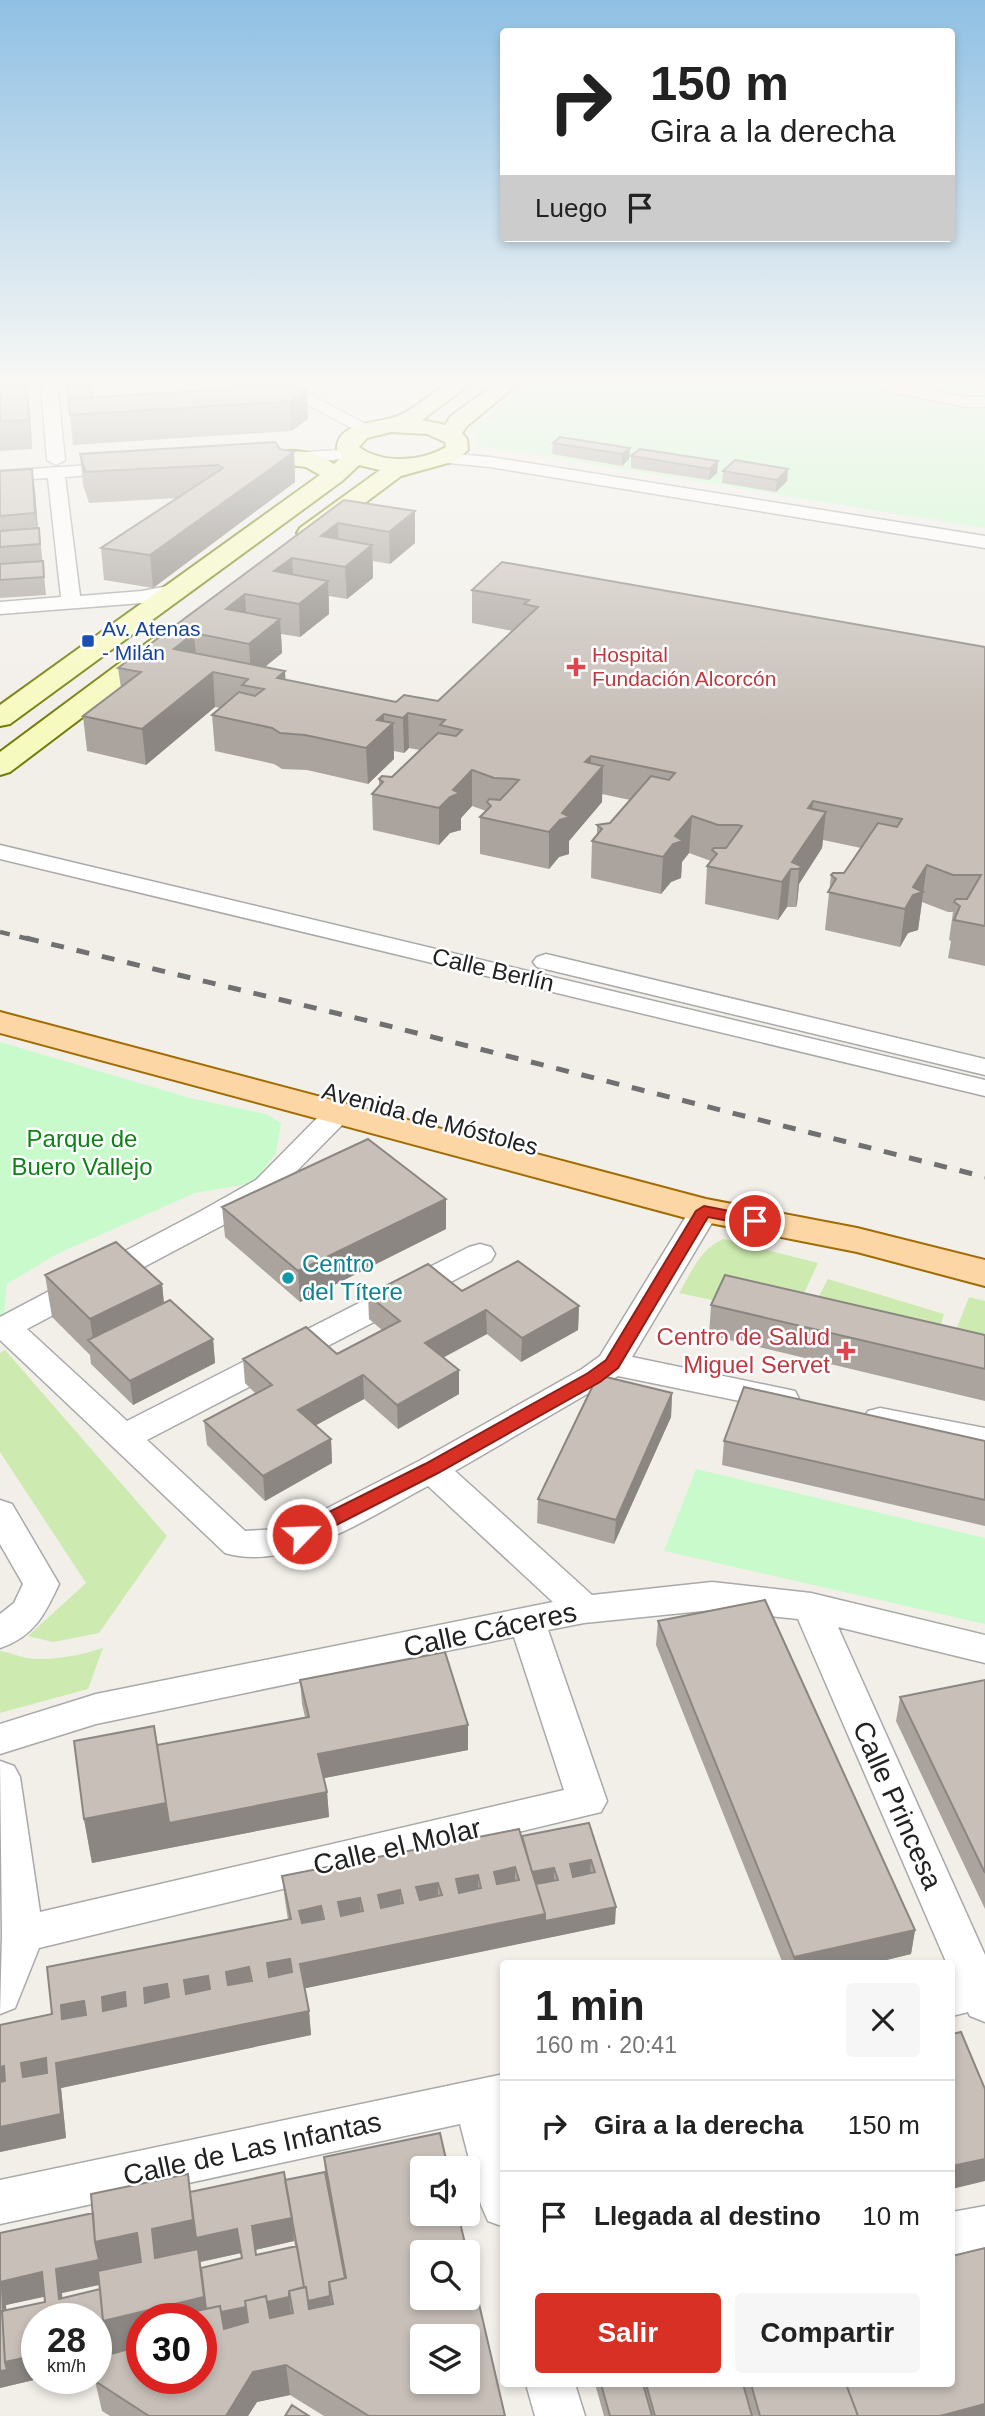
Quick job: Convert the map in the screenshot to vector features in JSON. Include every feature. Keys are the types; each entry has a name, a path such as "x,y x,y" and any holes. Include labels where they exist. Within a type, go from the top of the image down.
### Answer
{"main road":[{"name":"Avenida de Móstoles","path":"0,1007 711,1192 857,1240"},
{"name":"Avenida de Móstoles","path":"0,1022 704,1211 857,1240 985,1273"}],"street":[{"path":"59,497 71,603"},
{"path":"0,718 305,497"},
{"path":"350,497 354,499"},
{"path":"287,550 357,497"},
{"path":"704,497 985,542"},
{"path":"753,497 985,534"},
{"path":"0,608 142,597 173,591"},
{"path":"71,603 112,610 119,615 123,628"},
{"path":"0,766 186,626"},
{"name":"Calle Berlín","path":"0,837 288,901 985,1067"},
{"name":"Calle Berlín","path":"0,852 985,1088"},
{"path":"338,1113 265,1186 212,1218 3,1329 237,1544 280,1542 324,1525 431,1469 594,1377 612,1364 704,1211"},
{"path":"122,1437 480,1254"},
{"path":"612,1364 812,1405"},
{"path":"852,1413 985,1440"},
{"path":"431,1469 584,1609"},
{"path":"0,1513 41,1584 28,1612 0,1634"},
{"name":"Calle Cáceres","path":"0,1739 96,1709 584,1609 712,1596 811,1607 985,1649"},
{"name":"Calle Princesa","path":"811,1607 972,1997"},
{"name":"Calle el Molar","path":"23,1934 587,1801 527,1622"},
{"path":"0,1777 23,1934 0,1995"},
{"path":"490,2097 500,2174"},
{"name":"Calle de Las Infantas","path":"0,2202 490,2097"},
{"path":"955,2234 985,2228"},
{"path":"552,2387 560,2416"}],"green space":[{"path":"792,497 985,497 985,528"},
{"name":"Parque de Buero Vallejo","path":"0,1042 190,1098 266,1114 281,1123 276,1153 253,1183 195,1193 57,1254 7,1284 4,1313 0,1315"},
{"path":"724,1239 818,1263 793,1317 679,1293 703,1254"},
{"path":"828,1279 944,1314 934,1346 807,1318"},
{"path":"969,1297 985,1301 985,1357 949,1348"},
{"path":"5,1350 167,1536 99,1633 53,1642 28,1636 86,1583 0,1452 0,1353"},
{"path":"696,1469 985,1538 985,1624 664,1551"},
{"path":"103,1648 88,1689 0,1713 0,1651 27,1658 46,1659"}],"building":[{"path":"0,497 34,497 35,513 0,516"},
{"path":"179,497 231,497 150,555 101,548"},
{"path":"344,500 415,511 389,532 338,523 321,536 372,545 345,567 292,558 274,571 328,581 299,604 245,594 226,609 280,619 249,644 194,633 174,649 285,671 277,678 396,702 404,695 438,701 538,607 524,604 529,600 472,590 502,562 985,647 985,926 954,920 960,906 954,902 956,899 967,899 981,875 953,875 927,865 913,887 923,892 913,895 905,909 828,892 836,879 831,875 844,873 878,823 897,827 902,819 813,801 808,808 826,812 792,862 801,866 799,869 791,869 782,882 707,866 717,854 712,850 726,848 742,826 738,825 718,825 692,816 675,836 683,841 673,844 663,857 592,841 602,829 597,825 610,823 651,776 669,780 675,773 591,756 585,762 603,766 562,813 570,817 560,820 549,832 480,817 491,806 487,802 489,799 500,800 519,780 494,778 472,770 453,790 460,793 450,797 439,808 372,794 383,782 379,779 382,776 392,777 438,733 456,736 462,730 440,725 445,720 408,713 403,718 384,714 377,720 393,723 366,748 305,735 280,733 272,728 212,715 239,692 255,696 264,689 242,685 248,679 213,672 142,729 83,716 141,672 118,668"},
{"path":"39,528 40,544 0,547 0,531"},
{"path":"43,561 44,577 0,580 0,564"},
{"path":"368,1139 446,1199 298,1271 222,1207"},
{"path":"116,1242 162,1284 90,1319 45,1275"},
{"path":"518,1261 579,1306 522,1338 486,1310 425,1343 459,1370 397,1405 363,1375 298,1410 331,1439 263,1476 204,1421 272,1385 243,1359 306,1327 337,1354 400,1321 368,1295 428,1264 462,1291"},
{"path":"725,1275 985,1335 985,1369 711,1305"},
{"path":"170,1300 213,1339 130,1381 88,1340"},
{"path":"598,1375 672,1393 616,1520 538,1499"},
{"path":"744,1387 985,1441 985,1500 724,1441"},
{"path":"765,1600 915,1930 794,1957 658,1621"},
{"path":"445,1652 468,1725 318,1754 327,1792 169,1823 157,1745 309,1717 300,1680"},
{"path":"985,1680 985,1873 900,1697"},
{"path":"154,1726 166,1803 84,1819 74,1741"},
{"path":"589,1823 616,1907 545,1921 536,1884 558,1880 554,1868 532,1872 522,1836","holes":["591,1860 595,1872 573,1877 570,1864"]},
{"path":"519,1829 545,1914 300,1964 309,2011 56,2063 61,2114 0,2127 0,2082 5,2081 4,2066 0,2067 0,2025 52,2014 47,1967 291,1919 282,1876","holes":["515,1867 519,1880 497,1884 494,1872","478,1875 481,1888 459,1893 456,1879","438,1883 442,1895 420,1900 416,1887","400,1890 403,1903 381,1908 378,1895","360,1898 363,1911 341,1916 338,1902","321,1906 324,1919 302,1923 299,1911","290,1959 292,1972 269,1977 267,1963","249,1967 252,1981 228,1985 226,1972","208,1976 210,1989 186,1994 184,1980","167,1984 169,1997 145,2003 144,1988","125,1992 126,2006 103,2011 102,1997","84,2001 86,2015 62,2019 61,2005","46,2058 47,2073 23,2077 21,2063"]},
{"path":"961,2032 985,2089 985,2159 955,2165 955,2033"},
{"path":"440,2133 445,2156 410,2156 410,2226 461,2226 464,2240 410,2240 410,2310 480,2308 505,2416 369,2416 286,2365 253,2372 226,2416 149,2416 112,2392 112,2354 126,2350 126,2394 217,2394 217,2307 220,2306 224,2329 248,2322 245,2301 266,2296 270,2318 293,2313 289,2291 306,2287 309,2309 333,2304 329,2282 346,2278 324,2157"},
{"path":"284,2172 292,2218 252,2226 256,2255 297,2246 304,2287 289,2291 289,2297 267,2302 266,2296 245,2301 246,2307 221,2312 217,2303 205,2303 201,2268 242,2258 237,2229 196,2238 190,2192"},
{"path":"325,2172 345,2278 329,2282 330,2296 308,2301 285,2180"},
{"path":"188,2174 193,2220 152,2229 155,2258 198,2249 204,2297 179,2303 126,2303 126,2316 112,2319 112,2303 101,2303 98,2271 141,2262 137,2233 95,2242 91,2194"},
{"path":"93,2213 99,2260 56,2269 59,2299 100,2289 101,2303 40,2303 45,2302 42,2272 0,2282 0,2233"},
{"path":"985,2248 985,2404 940,2416 858,2416 847,2387 955,2387 955,2255"},
{"path":"0,2281 7,2370 0,2371"},
{"path":"21,2307 21,2358 5,2362 2,2311"},
{"path":"602,2387 644,2387 652,2416 610,2416"},
{"path":"647,2387 744,2387 752,2416 655,2416"},
{"path":"752,2387 847,2387 858,2416 760,2416"},
{"path":"292,2405 309,2416 285,2416"}],"railway":[{"path":"0,932 33,940"},
{"path":"26,938 385,1025 985,1177"}],"place":[{"name":"Av. Atenas - Milán","path":"88,641"},
{"name":"Hospital Fundación Alcorcón","path":"576,667"},
{"name":"Centro del Títere","path":"288,1278"},
{"name":"Centro de Salud Miguel Servet","path":"846,1351"}],"route":[{"path":"302,1534 431,1469 594,1377 612,1364 704,1211 755,1221"}]}
